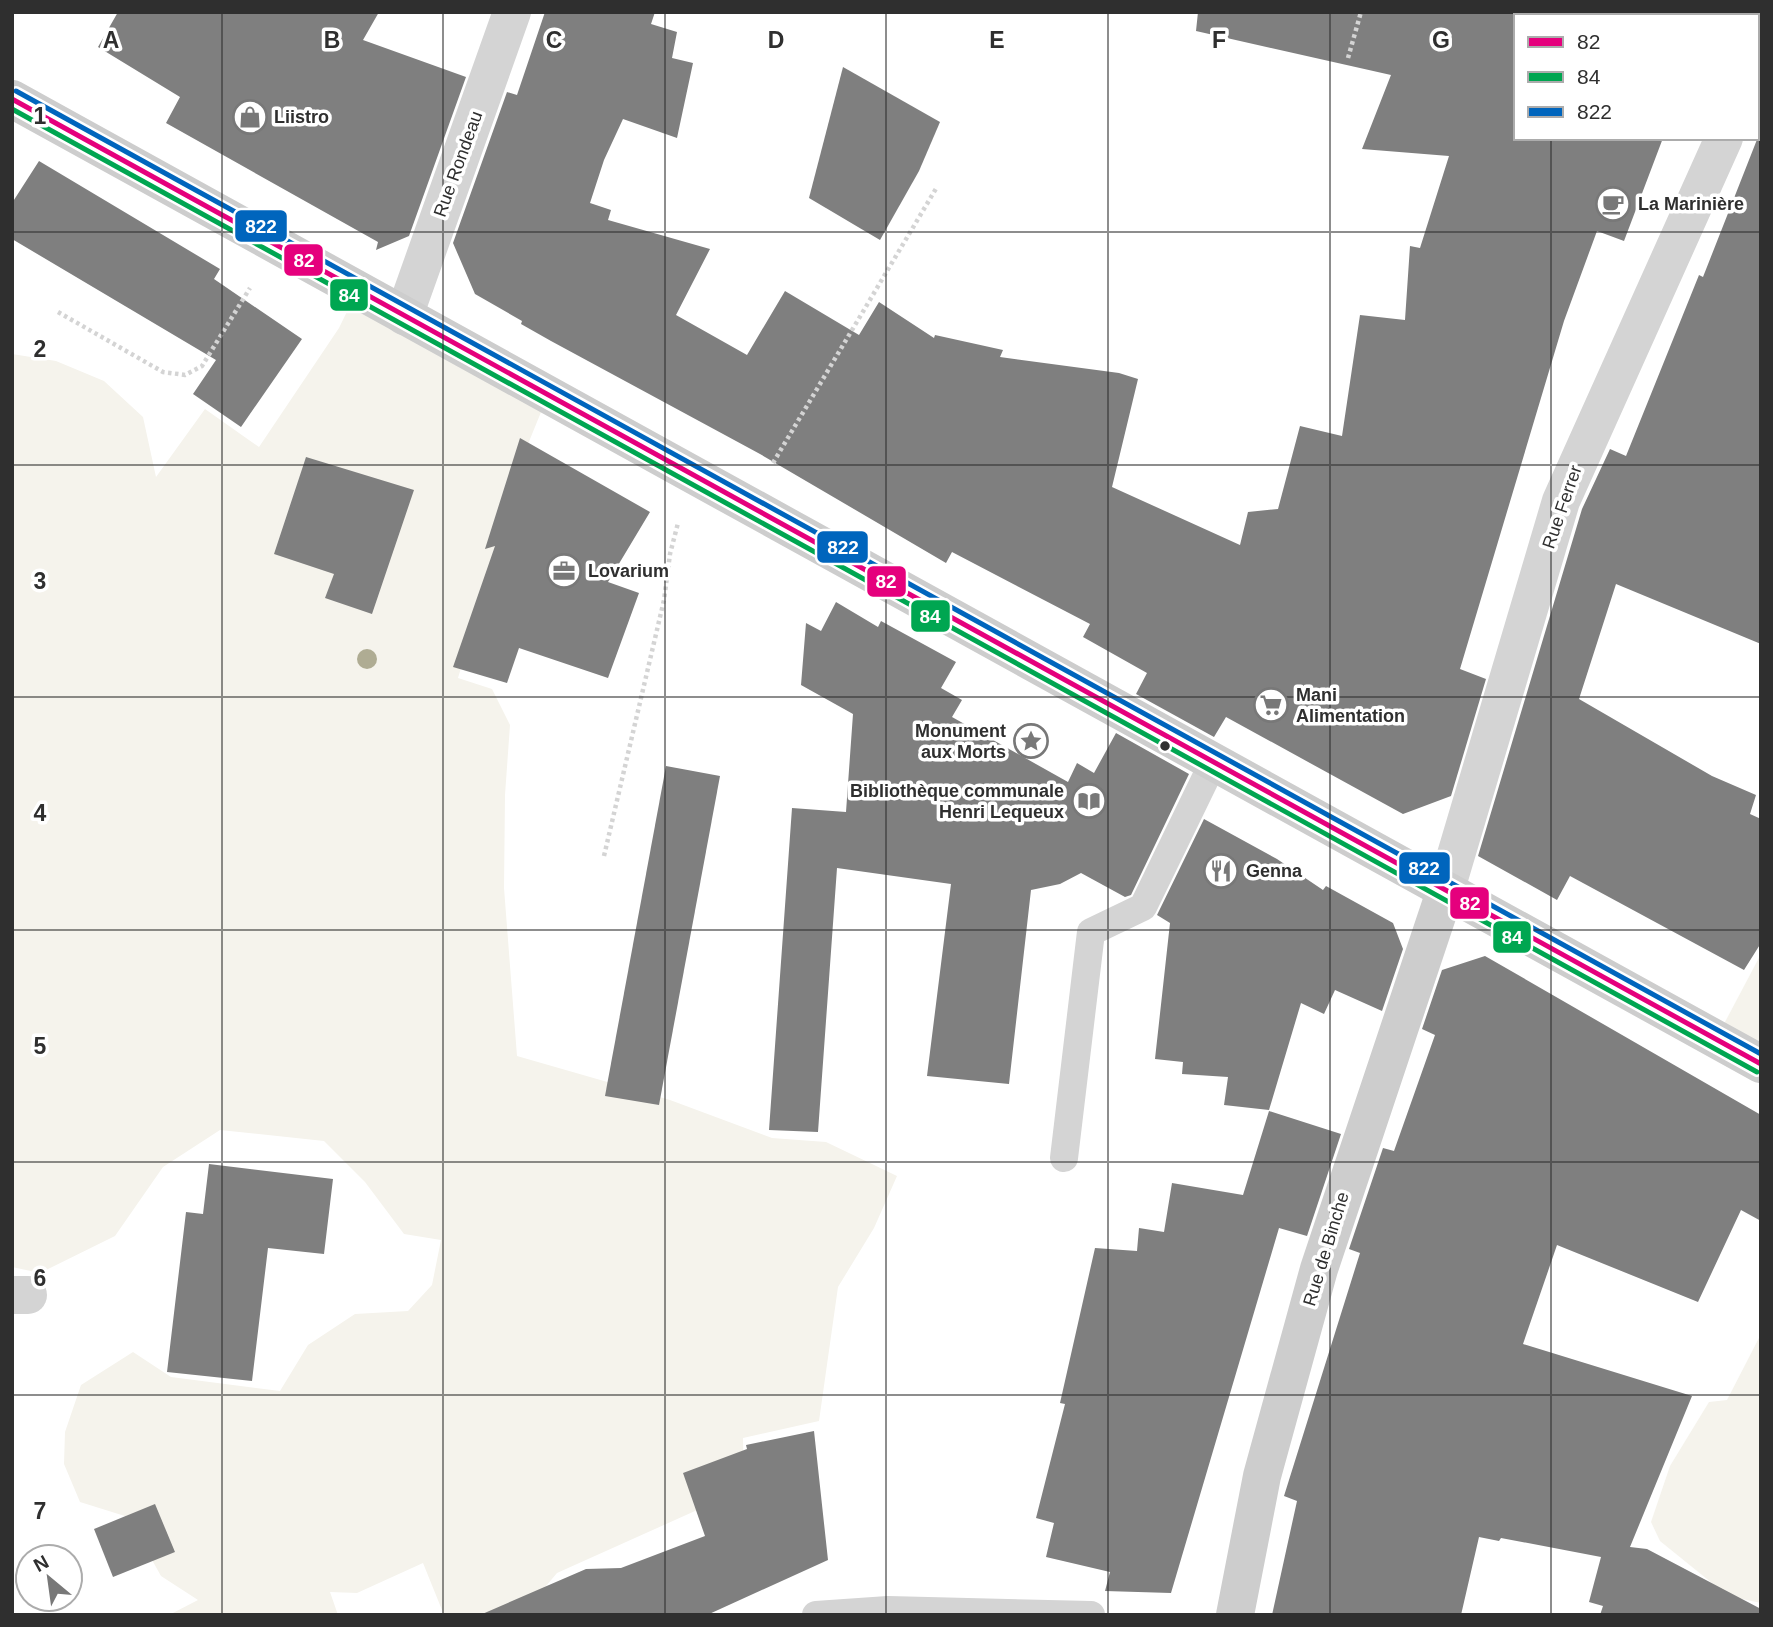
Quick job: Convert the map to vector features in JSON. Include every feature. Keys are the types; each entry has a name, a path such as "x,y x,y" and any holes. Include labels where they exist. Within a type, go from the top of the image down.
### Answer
{"street":[{"name":"Rue Rondeau","path":"404,316 512,12"},
{"path":"12,99 1761,1064"},
{"name":"Rue Ferrer","path":"1445,892 1561,501 1590,429 1723,140"},
{"name":"Rue de Binche","path":"1235,1615 1262,1476 1319,1269 1445,892"}],"lane":[{"path":"1063,1158 1091,933 1143,907 1213,763"},
{"path":"816,1615 888,1610 1091,1615"}],"path":[{"path":"1348,58 1361,12"},
{"path":"748,505 937,187"},
{"path":"58,312 163,372 185,375 202,366 275,245"},
{"path":"604,856 664,600 675,529 699,478"}],"shaded area":[{"path":"357,291 548,395 528,444 458,678 492,689 510,725 505,795 504,888 517,1056 670,1100 772,1138 826,1142 897,1176 874,1228 838,1287 819,1421 743,1438 744,1489 557,1573 536,1598 539,1615 444,1615 423,1563 357,1593 330,1592 338,1615 169,1615 198,1600 161,1576 128,1517 80,1502 64,1464 65,1432 81,1385 133,1352 171,1377 280,1391 308,1345 355,1314 408,1311 432,1285 441,1240 404,1234 365,1182 324,1141 220,1130 163,1167 115,1236 40,1273 12,1267 12,354 56,361 104,381 143,417 156,477 205,409 259,447 339,328"},
{"path":"1761,954 1761,1064 1716,1039"},
{"path":"1761,1334 1761,1603 1728,1596 1660,1541 1651,1522 1670,1466 1709,1402 1727,1400"}],"building":[{"path":"118,12 379,12 363,40 466,77 409,236 376,250 378,242 166,123 180,97 98,47"},
{"path":"545,12 655,12 651,24 677,32 672,58 693,63 677,138 623,119 604,160 590,203 611,210 608,220 710,249 676,315 747,355 785,291 859,335 879,302 934,338 935,335 1003,350 1000,357 1119,373 1138,379 1112,487 1240,545 1248,512 1278,509 1300,426 1342,436 1360,315 1405,320 1410,246 1420,248 1449,156 1362,149 1391,75 1196,31 1198,12 1516,12 1514,140 1662,140 1624,241 1597,231 1564,321 1460,669 1486,679 1451,796 1403,814 1226,717 1214,737 1136,694 1147,673 1083,637 1090,624 952,552 946,563 760,454 521,324 522,321 475,294 453,243 507,92 517,95"},
{"path":"843,67 940,122 919,171 880,240 809,198"},
{"path":"1761,138 1761,644 1616,584 1579,699 1712,776 1756,795 1750,814 1761,819 1761,943 1744,970 1570,876 1557,900 1478,856 1582,509 1610,449 1626,456 1699,275 1703,277 1757,140"},
{"path":"39,161 220,269 214,279 302,339 241,427 193,394 216,360 12,239 12,203"},
{"path":"520,438 650,512 608,582 639,593 608,678 519,648 507,683 453,667 495,546 485,549"},
{"path":"306,457 414,490 372,614 325,598 334,574 274,554"},
{"path":"836,602 878,627 881,621 956,662 941,688 962,700 952,717 1068,782 1077,763 1094,773 1116,733 1189,774 1131,895 1125,897 1081,873 1060,884 1031,890 1009,1084 927,1076 951,884 837,868 818,1132 769,1130 792,808 846,812 853,714 801,685 806,623 821,631"},
{"path":"666,766 720,776 659,1105 605,1096"},
{"path":"1204,819 1277,859 1323,890 1326,886 1393,923 1403,949 1382,1011 1335,990 1324,1014 1301,1003 1269,1110 1224,1105 1228,1077 1182,1074 1183,1062 1155,1059 1170,923 1157,915"},
{"path":"1485,956 1761,1115 1761,1221 1741,1210 1698,1302 1557,1245 1523,1344 1692,1396 1630,1547 1647,1549 1761,1609 1761,1615 1600,1615 1603,1606 1589,1602 1601,1557 1501,1538 1499,1541 1479,1537 1461,1615 1272,1615 1297,1501 1284,1496 1360,1253 1349,1249 1383,1148 1394,1151 1435,1035 1422,1029 1442,970"},
{"path":"1269,1111 1341,1134 1307,1236 1279,1228 1171,1593 1105,1591 1110,1572 1046,1557 1054,1523 1036,1518 1065,1404 1060,1403 1095,1248 1137,1251 1139,1228 1164,1232 1172,1183 1243,1195"},
{"path":"209,1164 333,1179 324,1254 268,1248 252,1381 167,1372 186,1212 203,1214"},
{"path":"814,1431 828,1560 707,1615 480,1615 586,1569 621,1568 705,1536 683,1473 747,1449 746,1445"},
{"path":"155,1504 175,1552 113,1577 94,1529"}],"transit line":[{"name":"822","path":"16,91 1761,1054"},
{"name":"82","path":"12,99 1761,1064"},
{"name":"84","path":"12,109 1757,1072"}],"place":[{"name":"Liistro","path":"250,117"},
{"name":"La Marinière","path":"1613,204"},
{"name":"Lovarium","path":"564,571"},
{"name":"Mani Alimentation","path":"1271,705"},
{"name":"Monument aux Morts","path":"1031,741"},
{"name":"Bibliothèque communale Henri Lequeux","path":"1089,801"},
{"name":"Genna","path":"1221,871"}]}
